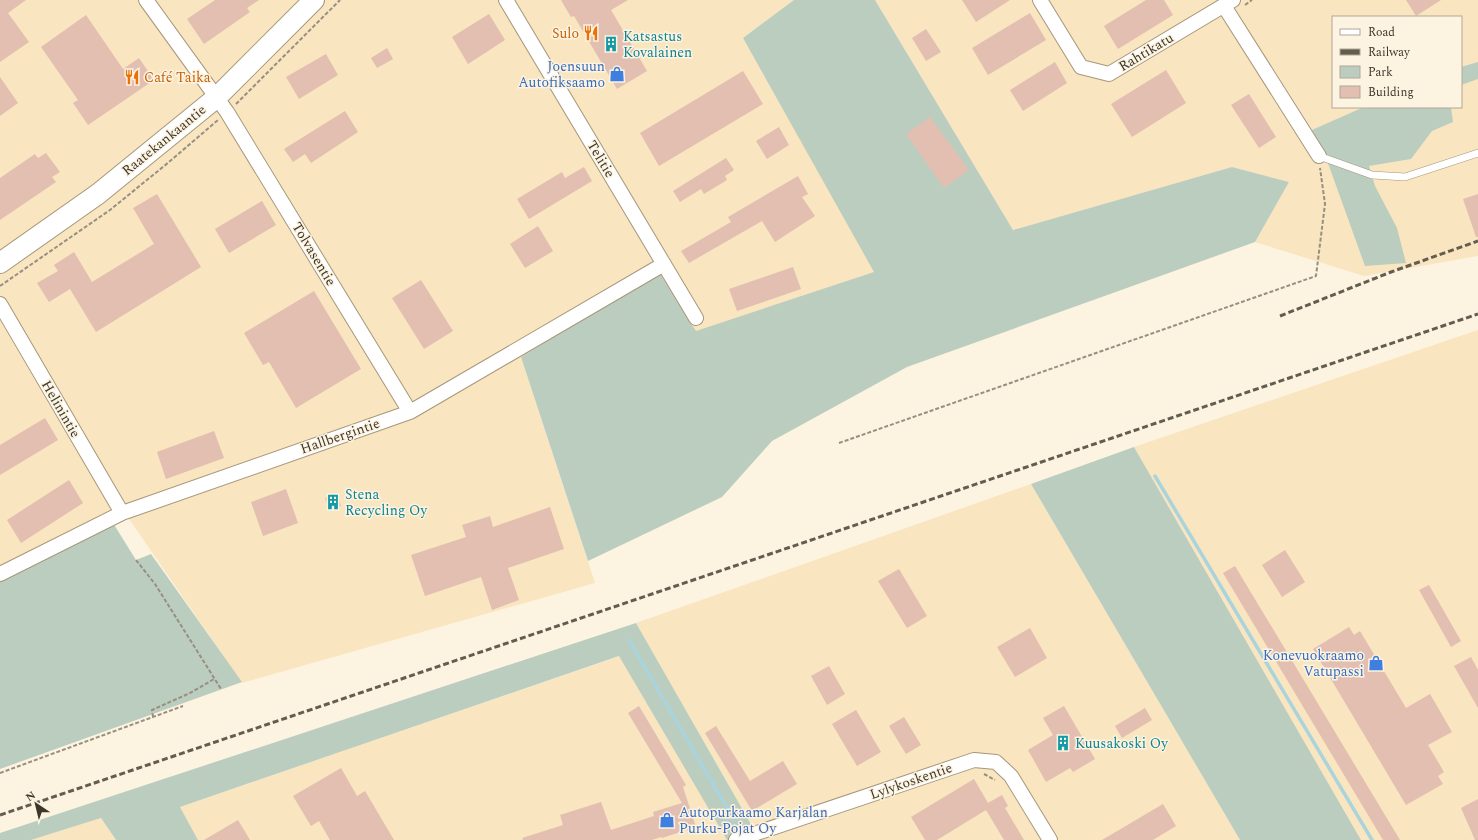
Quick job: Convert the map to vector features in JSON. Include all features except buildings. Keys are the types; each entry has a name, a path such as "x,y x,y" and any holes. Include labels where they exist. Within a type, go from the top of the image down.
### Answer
{"main road":[{"name":"Raatekankaantie","path":"0,263 98,194 216,98 314,0"}],"street":[{"name":"Tolvasentie","path":"146,0 227,112 410,412"},
{"name":"Telitie","path":"506,0 696,318"},
{"name":"Rahtikatu","path":"1040,0 1081,67 1109,74 1229,3"},
{"path":"1229,3 1319,156"},
{"name":"Hallbergintie","path":"0,574 122,513 410,412 664,264"},
{"name":"Helinintie","path":"0,304 122,513"},
{"name":"Lylykoskentie","path":"736,840 974,760 996,762 1011,776 1050,840"}],"lane":[{"path":"1319,156 1372,175 1405,177 1478,153"}],"path":[{"path":"839,443 1316,276 1325,204 1319,156"},
{"path":"136,560 155,584 221,690"},
{"path":"153,717 152,710 190,693 214,679"},
{"path":"0,773 184,706"},
{"path":"980,772 998,781"}],"shaded area":[{"path":"0,0 794,0 743,38 875,272 696,332 659,272 521,357 595,583 242,683 127,516 0,578"},
{"path":"875,0 1478,0 1478,256 1364,276 1255,242 1289,182 1232,167 1013,230"},
{"path":"1478,330 1478,840 1361,840 1134,447"},
{"path":"1031,484 1240,840 760,840 636,623"},
{"path":"620,656 727,840 198,840 180,807"},
{"path":"101,818 116,840 31,840"}],"green space":[{"path":"794,0 875,0 1013,230 1232,167 1289,182 1255,242 907,367 772,441 722,497 588,561 521,357 659,272 696,331 874,272 743,38"},
{"path":"1478,62 1478,79 1462,85 1462,67"},
{"path":"1362,108 1451,108 1453,122 1432,131 1411,159 1369,166 1375,186 1397,228 1406,263 1365,266 1329,166 1312,130"},
{"path":"1134,447 1361,840 1240,840 1031,484"},
{"path":"113,523 136,560 151,554 242,682 0,769 0,578"},
{"path":"636,623 760,840 727,840 619,656 180,807 198,840 116,840 101,818 31,840 0,840 0,833"}],"waterway":[{"path":"1155,476 1372,840"},
{"path":"629,640 734,820"}],"railway":[{"path":"1280,316 1391,272 1478,241"},
{"path":"0,815 1478,314"}],"place":[{"name":"Sulo","path":"591,33"},
{"name":"Katsastus Kovalainen","path":"611,44"},
{"name":"Joensuun Autofiksaamo","path":"617,74"},
{"name":"Café Taika","path":"132,77"},
{"name":"Stena Recycling Oy","path":"333,502"},
{"name":"Konevuokraamo Vatupassi","path":"1376,663"},
{"name":"Kuusakoski Oy","path":"1063,743"},
{"name":"Autopurkaamo Karjalan Purku-Pojat Oy","path":"667,820"}]}
